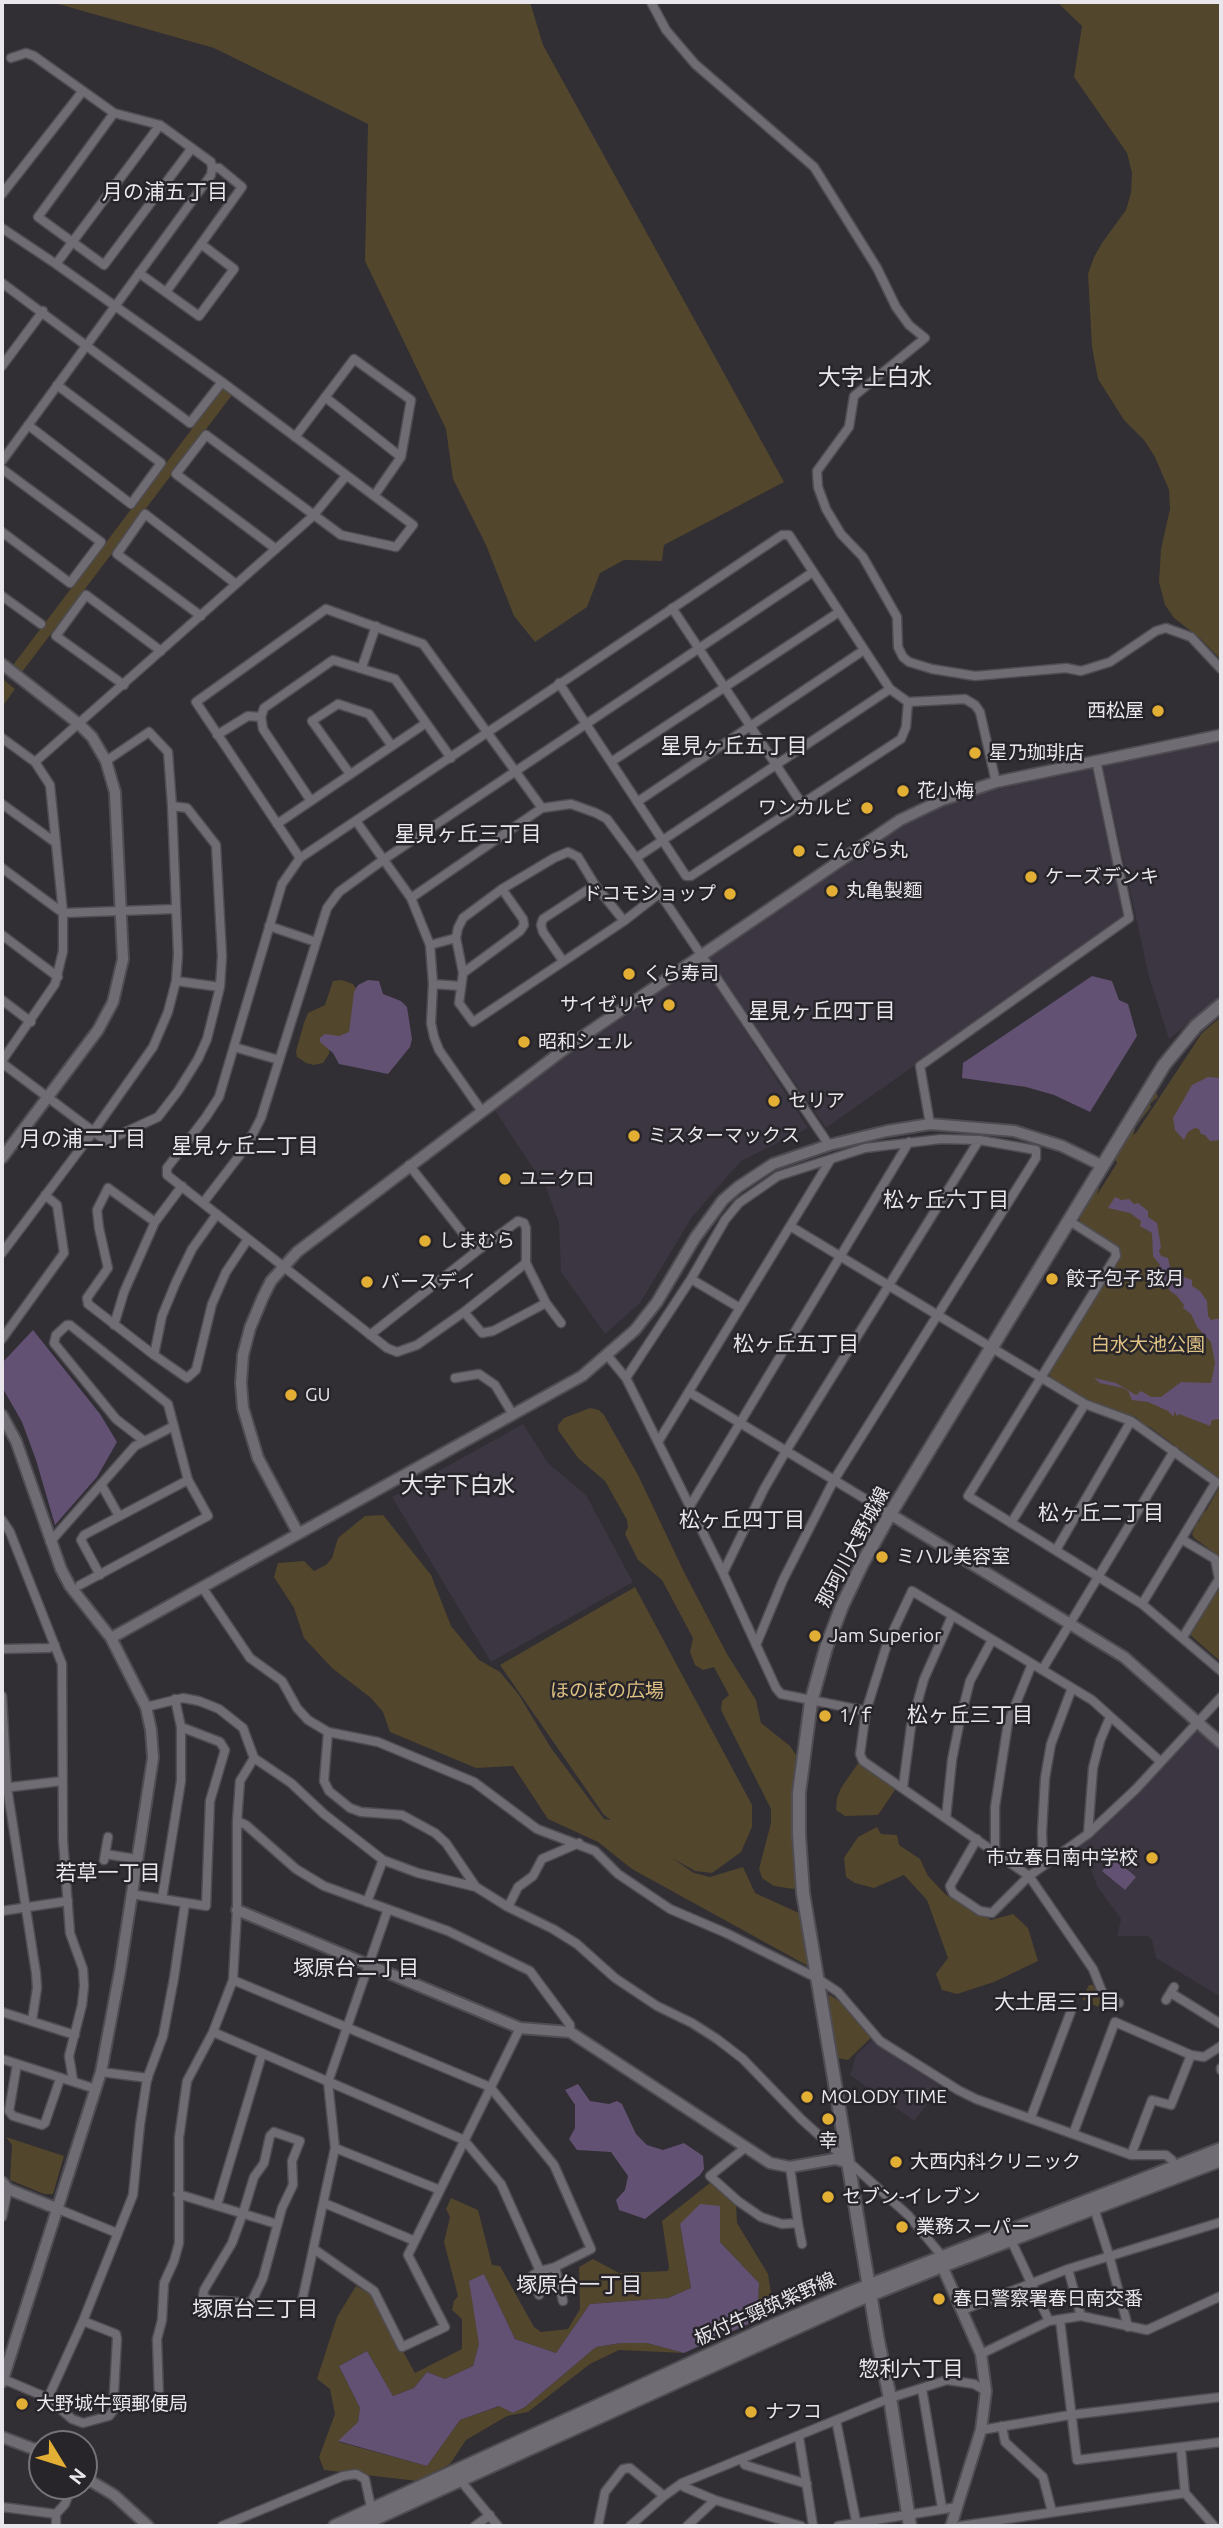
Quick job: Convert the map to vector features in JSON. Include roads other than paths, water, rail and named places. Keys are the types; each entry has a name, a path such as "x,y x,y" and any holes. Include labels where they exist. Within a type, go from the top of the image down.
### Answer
{"main road":[{"name":"那珂川大野城線","path":"909,2521 803,1893 799,1834 800,1773 811,1702 826,1648 842,1606 890,1514 1101,1165 1172,1054 1196,1026 1221,1005"},
{"name":"板付牛頸筑紫野線","path":"942,2261 1011,2240 1175,2166 1221,2149"},
{"name":"板付牛頸筑紫野線","path":"359,2526 774,2325 1092,2204 1221,2160"},
{"name":"板付牛頸筑紫野線","path":"335,2526 374,2518 870,2290"}],"street":[{"path":"651,2 666,30 695,64 814,167 872,260 896,307 909,326 925,338 854,396 849,427 817,471 818,487 826,509 841,534 863,557 897,617 898,647 903,657 909,662 932,669 975,676 1054,669 1081,671 1110,662 1156,631 1166,628 1191,637 1221,669"},
{"path":"2,461 211,175 212,168 211,162 160,125 114,113 34,56 26,54 12,58"},
{"path":"2,194 82,92"},
{"path":"114,113 37,216 104,264 192,148"},
{"path":"56,264 160,125"},
{"path":"166,292 242,187 219,168 212,168"},
{"path":"2,228 222,382 413,525 396,547 341,535 206,435 176,474 276,549"},
{"path":"139,273 199,316 234,269 201,244"},
{"path":"2,283 190,423 222,382"},
{"path":"2,366 43,311"},
{"path":"295,437 354,359 411,400 401,457 374,496"},
{"path":"28,425 131,504 162,463 57,385"},
{"path":"325,397 401,457"},
{"path":"2,469 101,542 70,583 2,532"},
{"path":"35,762 313,516 346,477"},
{"path":"201,616 117,554 145,514 236,584"},
{"path":"526,1264 417,1345 397,1352 370,1335 167,1175 167,1168 219,1097 282,884 300,858 450,758 487,730 782,535 789,535 890,689 908,702 965,699 975,705 980,712 996,782"},
{"path":"204,1203 246,1147 261,1118 327,908 339,892 813,572"},
{"path":"124,685 56,636 86,595 161,651"},
{"path":"2,596 41,624"},
{"path":"672,608 802,804"},
{"path":"300,858 196,702 326,609 423,644 542,808"},
{"path":"611,762 839,612"},
{"path":"362,667 376,626"},
{"path":"637,802 864,650"},
{"path":"311,801 262,729 261,717 264,708 333,660 395,679 450,758"},
{"path":"2,664 79,724 92,737 106,761 115,792 123,958 113,1002 98,1030 2,1158"},
{"path":"559,683 686,876 691,876 901,739 906,727 908,702"},
{"path":"636,858 890,689"},
{"path":"350,774 312,721 338,704 369,714 392,746"},
{"path":"218,735 248,716 261,717"},
{"path":"277,824 426,723"},
{"path":"2,1253 153,1047 168,1012 176,981 173,806 168,751 149,732 106,761"},
{"path":"298,1533 258,1458 246,1421 241,1383 243,1355 250,1328 271,1281 282,1266 314,1237 570,1045 900,820 942,800 996,782 1221,735"},
{"path":"2,738 35,762 50,785 63,913 63,951 58,977 45,1001 2,1062 106,1141 158,1117 198,1059 207,1039 219,987 222,956 216,845 187,808 173,806"},
{"path":"930,1124 920,1066 1129,918 1096,760"},
{"path":"2,804 55,843"},
{"path":"411,898 542,808 571,804 596,813 612,825 636,858 829,1145"},
{"path":"356,821 411,898 430,945 433,984 431,1023 434,1037 439,1050 481,1110"},
{"path":"624,921 578,857 568,852 554,858 502,889 463,918 456,938 463,973 459,1003 473,1022 624,921 660,893"},
{"path":"2,868 63,913 176,908"},
{"path":"564,961 543,932 543,919 595,884"},
{"path":"463,973 520,931 524,925 523,919 502,889"},
{"path":"269,926 316,942"},
{"path":"2,935 58,977"},
{"path":"430,945 456,938"},
{"path":"176,981 219,987"},
{"path":"433,984 460,986"},
{"path":"2,1000 31,1022"},
{"path":"234,1047 279,1060"},
{"path":"111,1638 582,1376 635,1330 657,1302 695,1238 723,1200 773,1164 829,1145 930,1124 1014,1131 1062,1146 1101,1165"},
{"path":"723,1573 764,1489 786,1451 979,1140"},
{"path":"626,1378 691,1279 725,1220 738,1203 778,1176 865,1149 909,1142 979,1140 1036,1150 1036,1158 834,1480 783,1580 756,1645"},
{"path":"690,1506 909,1142"},
{"path":"658,1442 831,1159"},
{"path":"409,1165 477,1251"},
{"path":"114,1325 124,1292 155,1222 182,1186"},
{"path":"155,1222 108,1188 97,1210 108,1268 87,1298 88,1304 187,1377 196,1370 203,1333 226,1272 248,1239"},
{"path":"2,1339 5,1327 64,1254 57,1205 45,1195"},
{"path":"154,1355 162,1316 176,1282 192,1249 217,1214"},
{"path":"1068,1220 1115,1250 1116,1256 968,1496 1142,1604 1221,1671"},
{"path":"370,1335 518,1221 524,1223 526,1228 526,1264 546,1303 561,1323"},
{"path":"790,1226 1085,1404 1131,1421 1216,1482 1142,1604"},
{"path":"691,1279 740,1308"},
{"path":"464,1312 482,1333 493,1331 546,1303"},
{"path":"80,1585 208,1516 188,1480 168,1404 67,1325 56,1335 54,1343 116,1419 143,1440"},
{"path":"607,1355 626,1378 781,1694 866,1711"},
{"path":"455,1377 479,1374 495,1385 512,1413"},
{"path":"689,1392 1124,1657 1221,1743"},
{"path":"1012,1523 1085,1404"},
{"path":"2,1415 16,1441 50,1542 70,1586 111,1638 146,1707 151,1730 153,1758 120,1971 101,2072 2,2380 48,2398 72,2419 83,2423 109,2416 113,2411 116,2334 83,2322"},
{"path":"1056,1550 1131,1421"},
{"path":"50,1542 135,1446 174,1426"},
{"path":"1042,1670 1174,1451"},
{"path":"100,1575 81,1539 84,1535 188,1480"},
{"path":"102,1484 119,1516"},
{"path":"2,1520 10,1532 62,1664 63,1840 70,1933 83,1969 82,2005 69,2056 73,2080"},
{"path":"1183,1540 1215,1559 1219,1579 1183,1637"},
{"path":"202,1587 250,1658 282,1681 296,1708 308,1720 328,1732 378,1742 474,1782 537,1829 595,1851 618,1874 670,1909 817,1978 838,1992 880,2041 958,2090 1131,2155 1166,2155 1175,2166"},
{"path":"1119,2003 1103,1994 1093,1969 1029,1876 863,1761 860,1754 866,1711 887,1644 912,1591 1092,1700 1160,1761"},
{"path":"903,1787 911,1726 924,1679 952,1616"},
{"path":"946,1818 952,1760 970,1681 992,1640"},
{"path":"2,1649 49,1648 55,1645"},
{"path":"995,1851 995,1807 1008,1723 1032,1664"},
{"path":"1043,1865 1045,1778 1051,1744 1072,1688"},
{"path":"2,1696 4,1787 37,1988 32,2021"},
{"path":"977,1839 950,1886 953,1893 980,1911 992,1913 1029,1876 1088,1834 1136,1789 1221,1697"},
{"path":"146,1707 183,1698 199,1700 219,1709 243,1728 254,1758 284,1777 324,1814 383,1860 418,1873 476,1887 577,1944 615,1978 657,2006 692,2023 743,2059 801,2119 908,2215 942,2261 981,2354 986,2391 981,2430 951,2526"},
{"path":"162,1899 181,1780 181,1727 175,1699"},
{"path":"1088,1834 1093,1768 1110,1717"},
{"path":"131,1894 206,1906 210,1801 225,1750 220,1742 181,1727"},
{"path":"328,1732 324,1781 329,1791 350,1808 361,1812 402,1815 435,1833 446,1843 476,1887"},
{"path":"159,2398 157,2339 162,2320 164,2283 179,2243 179,2138 187,2081 213,2032 233,1980 240,1781 254,1758"},
{"path":"4,1787 62,1781"},
{"path":"237,1821 246,1825 296,1868 324,1886 448,1931 530,1970 570,2025 570,2032"},
{"path":"108,1837 105,1857 136,1859"},
{"path":"508,1907 518,1887 533,1876 542,1859 579,1843"},
{"path":"367,1902 383,1860"},
{"path":"2,1911 68,1900"},
{"path":"48,2398 83,2322 134,2195 140,2125 148,2078 163,2036 185,1903"},
{"path":"302,2301 335,2148 328,2082 388,1909"},
{"path":"237,1910 520,2028 570,2032 770,2162 790,2167 835,2159 849,2163"},
{"path":"233,1980 490,2087 554,2165 592,2249 533,2275 539,2295"},
{"path":"1170,1994 1221,2024"},
{"path":"1031,2118 1072,2011"},
{"path":"2,2012 75,2035"},
{"path":"1073,2134 1115,2022 1191,2055 1204,2057 1221,2046"},
{"path":"314,2249 374,2291 402,2347 444,2327 408,2255 520,2028"},
{"path":"213,2032 464,2140 501,2184 540,2270"},
{"path":"217,2205 262,2053"},
{"path":"1131,2155 1152,2100 1171,2105 1191,2055"},
{"path":"2,2059 96,2089"},
{"path":"17,2064 9,2111 13,2116 42,2125 45,2123 60,2079"},
{"path":"101,2072 148,2078"},
{"path":"274,2132 300,2141 292,2161 293,2185 285,2198 277,2224 263,2278 251,2304 209,2300 204,2296 204,2290 232,2243 254,2177 264,2163 270,2136 274,2132"},
{"path":"746,2147 710,2176 761,2217 782,2224 798,2223"},
{"path":"335,2148 440,2190"},
{"path":"790,2167 802,2244"},
{"path":"2,2217 5,2186 117,2233"},
{"path":"178,2194 277,2224"},
{"path":"324,2203 415,2241"},
{"path":"1092,2204 1128,2327"},
{"path":"963,2310 1031,2281 1221,2222"},
{"path":"1011,2240 1049,2321"},
{"path":"555,2267 563,2301"},
{"path":"1068,2269 1081,2316"},
{"path":"981,2354 1049,2321 1081,2316 1147,2330 1221,2296"},
{"path":"1060,2320 1077,2460 1221,2442"},
{"path":"630,2526 682,2483 890,2398 947,2380 974,2384 986,2391"},
{"path":"922,2389 942,2508"},
{"path":"981,2430 1070,2415 1221,2397"},
{"path":"836,2420 857,2525"},
{"path":"1002,2426 1005,2442 1043,2477 1052,2512"},
{"path":"2,2437 28,2447"},
{"path":"799,2437 813,2526"},
{"path":"1181,2449 1185,2493 1214,2526"},
{"path":"742,2460 745,2465 807,2484"},
{"path":"598,2526 605,2492 623,2469 630,2469 664,2496"},
{"path":"222,2526 343,2476 356,2474 365,2479 374,2518"},
{"path":"460,2480 498,2526"},
{"path":"682,2483 684,2487 716,2500 801,2526"},
{"path":"98,2485 114,2495 148,2526"},
{"path":"960,2526 1185,2493"},
{"path":"56,2526 56,2514 67,2500"},
{"path":"687,2526 716,2500"},
{"path":"2,2507 56,2514"},
{"path":"838,2526 909,2521 942,2508 957,2507"},
{"path":"475,2526 490,2515"}],"place":[{"name":"西松屋","path":"1158,711"},
{"name":"星乃珈琲店","path":"975,753"},
{"name":"花小梅","path":"903,791"},
{"name":"ワンカルビ","path":"867,808"},
{"name":"こんぴら丸","path":"799,851"},
{"name":"ケーズデンキ","path":"1031,877"},
{"name":"丸亀製麵","path":"832,891"},
{"name":"ドコモショップ","path":"730,894"},
{"name":"くら寿司","path":"629,974"},
{"name":"サイゼリヤ","path":"669,1005"},
{"name":"昭和シェル","path":"524,1042"},
{"name":"セリア","path":"774,1101"},
{"name":"ミスターマックス","path":"634,1136"},
{"name":"ユニクロ","path":"505,1179"},
{"name":"しまむら","path":"425,1241"},
{"name":"餃子包子 弦月","path":"1052,1279"},
{"name":"バースデイ","path":"367,1282"},
{"name":"GU","path":"291,1395"},
{"name":"ミハル美容室","path":"882,1557"},
{"name":"Jam Superior","path":"815,1636"},
{"name":"1/ｆ","path":"825,1716"},
{"name":"市立春日南中学校","path":"1152,1858"},
{"name":"MOLODY TIME","path":"807,2097"},
{"name":"幸","path":"828,2119"},
{"name":"大西内科クリニック","path":"896,2162"},
{"name":"セブン-イレブン","path":"828,2197"},
{"name":"業務スーパー","path":"902,2227"},
{"name":"春日警察署春日南交番","path":"939,2299"},
{"name":"大野城牛頸郵便局","path":"22,2404"},
{"name":"ナフコ","path":"751,2412"}],"district":[{"name":"月の浦五丁目","path":"165,192"},
{"name":"大字上白水","path":"875,377"},
{"name":"星見ヶ丘五丁目","path":"734,746"},
{"name":"星見ヶ丘三丁目","path":"468,834"},
{"name":"星見ヶ丘四丁目","path":"822,1011"},
{"name":"月の浦二丁目","path":"83,1139"},
{"name":"星見ヶ丘二丁目","path":"245,1146"},
{"name":"松ヶ丘六丁目","path":"946,1200"},
{"name":"松ヶ丘五丁目","path":"796,1344"},
{"name":"大字下白水","path":"458,1485"},
{"name":"松ヶ丘二丁目","path":"1101,1513"},
{"name":"松ヶ丘四丁目","path":"742,1520"},
{"name":"松ヶ丘三丁目","path":"970,1715"},
{"name":"若草一丁目","path":"108,1873"},
{"name":"塚原台二丁目","path":"356,1968"},
{"name":"大土居三丁目","path":"1057,2002"},
{"name":"塚原台一丁目","path":"579,2285"},
{"name":"塚原台三丁目","path":"255,2309"},
{"name":"惣利六丁目","path":"911,2369"}],"park label":[{"name":"白水大池公園","path":"1148,1345"},
{"name":"ほのぼの広場","path":"607,1691"}]}
